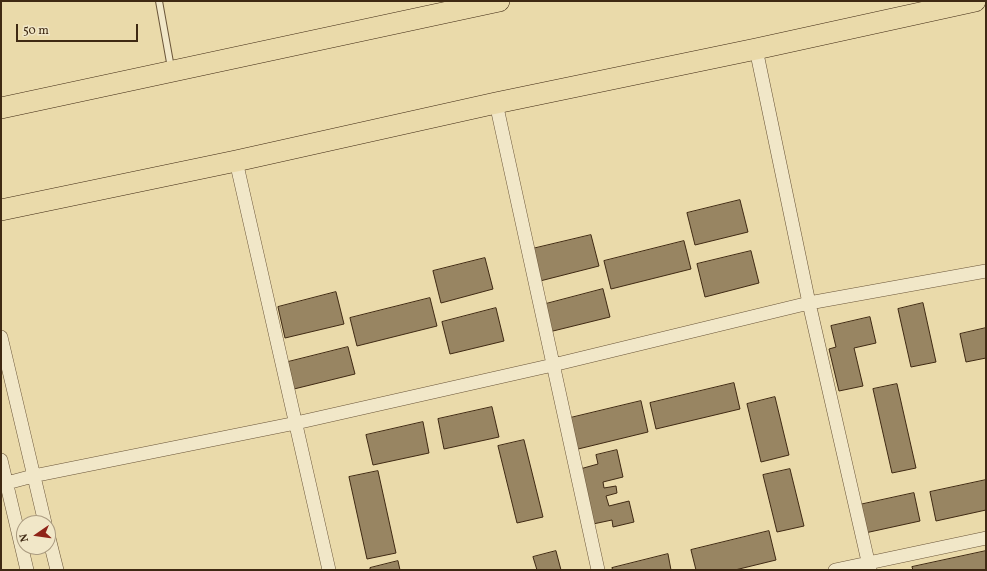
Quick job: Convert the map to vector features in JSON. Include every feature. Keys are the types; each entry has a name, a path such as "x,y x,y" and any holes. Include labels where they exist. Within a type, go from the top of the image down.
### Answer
{"highway":[{"path":"1,108 500,1"},
{"path":"1,210 236,161 496,103 756,49 974,1"}],"street":[{"path":"756,49 809,303 869,566"},
{"path":"496,103 598,570"},
{"path":"236,161 329,570"},
{"path":"7,483 33,476 296,423 553,365 809,303 986,271"},
{"path":"1,337 43,515"},
{"path":"1,460 27,570"},
{"path":"835,570 869,566 986,538"},
{"path":"53,555 57,570"}],"lane":[{"path":"159,1 172,72"}],"building":[{"path":"740,200 748,232 695,245 687,213"},
{"path":"591,235 599,266 540,281 532,249"},
{"path":"684,241 691,269 611,289 604,261"},
{"path":"751,251 759,283 705,297 697,264"},
{"path":"485,258 493,289 441,303 433,271"},
{"path":"603,289 610,317 549,332 542,305"},
{"path":"336,292 344,324 285,338 278,307"},
{"path":"430,298 437,326 357,346 350,318"},
{"path":"923,303 936,362 911,367 898,309"},
{"path":"496,308 504,341 450,354 442,322"},
{"path":"870,317 876,343 854,348 863,386 839,391 829,349 836,347 831,326"},
{"path":"986,328 986,358 966,362 960,334"},
{"path":"348,347 355,374 294,389 288,362"},
{"path":"734,383 740,409 656,429 650,403"},
{"path":"897,384 916,468 892,473 873,389"},
{"path":"775,397 789,455 761,462 747,404"},
{"path":"641,401 648,432 574,450 566,419"},
{"path":"492,407 499,437 444,449 438,419"},
{"path":"423,422 429,453 373,465 366,435"},
{"path":"524,440 543,517 517,523 498,446"},
{"path":"617,450 623,477 603,482 604,488 616,486 617,493 606,496 609,506 629,501 634,522 613,527 612,520 593,524 580,469 598,464 596,455"},
{"path":"790,469 804,526 777,532 763,475"},
{"path":"378,471 396,553 367,559 349,477"},
{"path":"986,480 986,510 936,521 930,492"},
{"path":"914,493 920,521 865,533 859,505"},
{"path":"769,531 776,560 735,570 696,570 691,550"},
{"path":"556,551 561,570 537,570 533,557"},
{"path":"986,551 986,570 913,570 912,567"},
{"path":"668,554 671,570 613,570 612,568"},
{"path":"398,561 400,570 370,570 370,568"}]}
